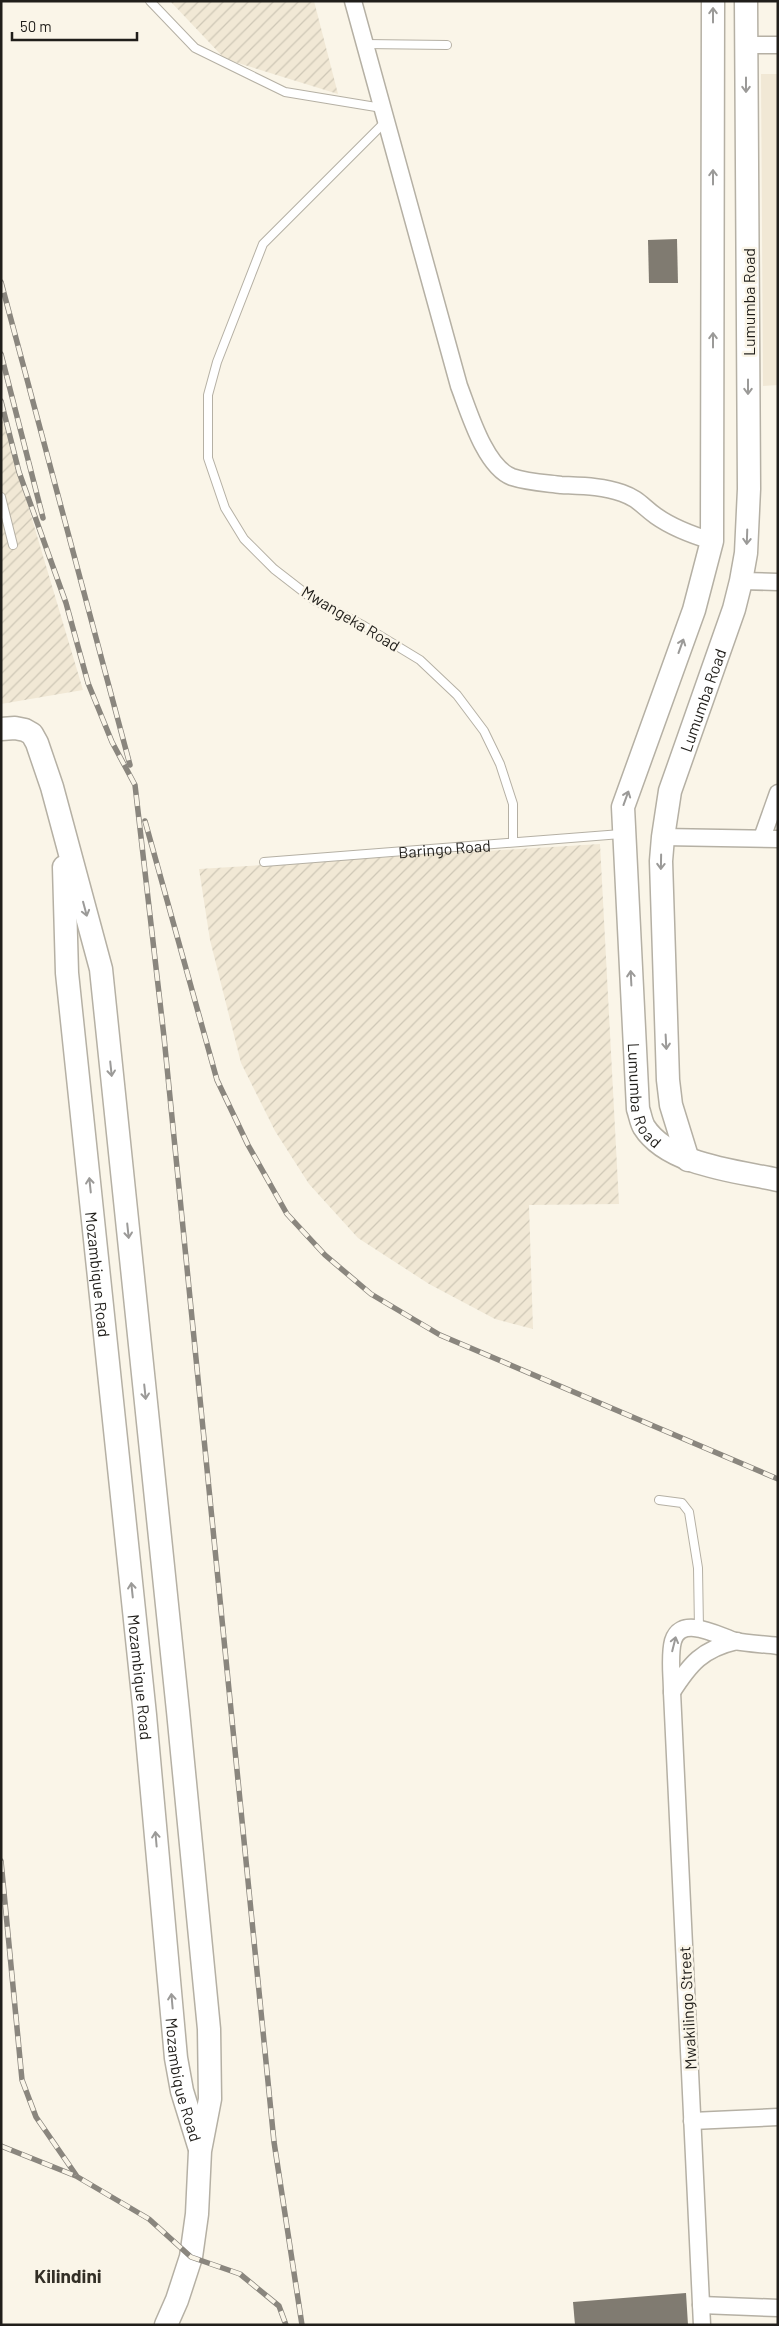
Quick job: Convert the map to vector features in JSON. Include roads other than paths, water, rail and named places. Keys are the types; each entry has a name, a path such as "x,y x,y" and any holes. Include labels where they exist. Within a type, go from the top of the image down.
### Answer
{"street":[{"path":"354,1 459,386 478,436 497,466 511,476 538,482 590,486 618,492 638,499 657,517 683,531 712,541"},
{"name":"Lumumba Road","path":"688,1160 664,1146 643,1127 638,1109 623,807 694,610 712,541 713,1"},
{"name":"Lumumba Road","path":"688,1160 671,1105 664,1013 662,837 670,791 734,609 742,581 746,553 749,489 746,1"},
{"path":"746,44 778,45"},
{"path":"742,581 778,582"},
{"name":"Mozambique Road","path":"1,729 15,728 26,730 32,734 37,743 63,828 101,969 210,2028 210,2099 200,2151"},
{"path":"662,837 770,838 778,793"},
{"name":"Mozambique Road","path":"63,828 67,973 145,1715 176,2058 182,2091 200,2151"},
{"path":"633,1014 664,1013"},
{"path":"688,1160 778,1180"},
{"name":"Mwakilingo Street","path":"699,1629 687,1628 675,1636 672,1647 672,1692 702,2325"},
{"path":"699,1629 737,1641 778,1646"},
{"path":"672,1692 690,1665 712,1650 737,1641"},
{"path":"692,2121 778,2117"},
{"path":"166,2325 178,2300 191,2257 197,2214 200,2151"},
{"path":"701,2305 778,2308"}],"lane":[{"path":"150,1 195,48 285,92 384,114"},
{"path":"365,44 446,45"},
{"name":"Mwangeka Road","path":"384,114 262,244 217,362 208,396 208,458 225,508 244,539 274,569 314,600 364,626 420,660 457,695 484,731 500,764 513,804 513,842"},
{"path":"1,497 13,545"},
{"name":"Baringo Road","path":"264,862 624,833"},
{"path":"660,1500 682,1503 690,1512 698,1568 699,1629"}],"railway":[{"path":"1,282 130,765"},
{"path":"1,354 43,518"},
{"path":"1,401 19,472 66,603 88,683 112,742 135,785 164,1037 274,2142 302,2325"},
{"path":"145,821 217,1080 248,1145 287,1214 325,1255 371,1294 440,1335 778,1479"},
{"path":"1,1861 22,2080 36,2117 76,2175"},
{"path":"1,2146 76,2176 149,2219 191,2257 240,2274 279,2306 286,2325"}],"district":[{"name":"Kilindini","path":"68,2275"}]}
